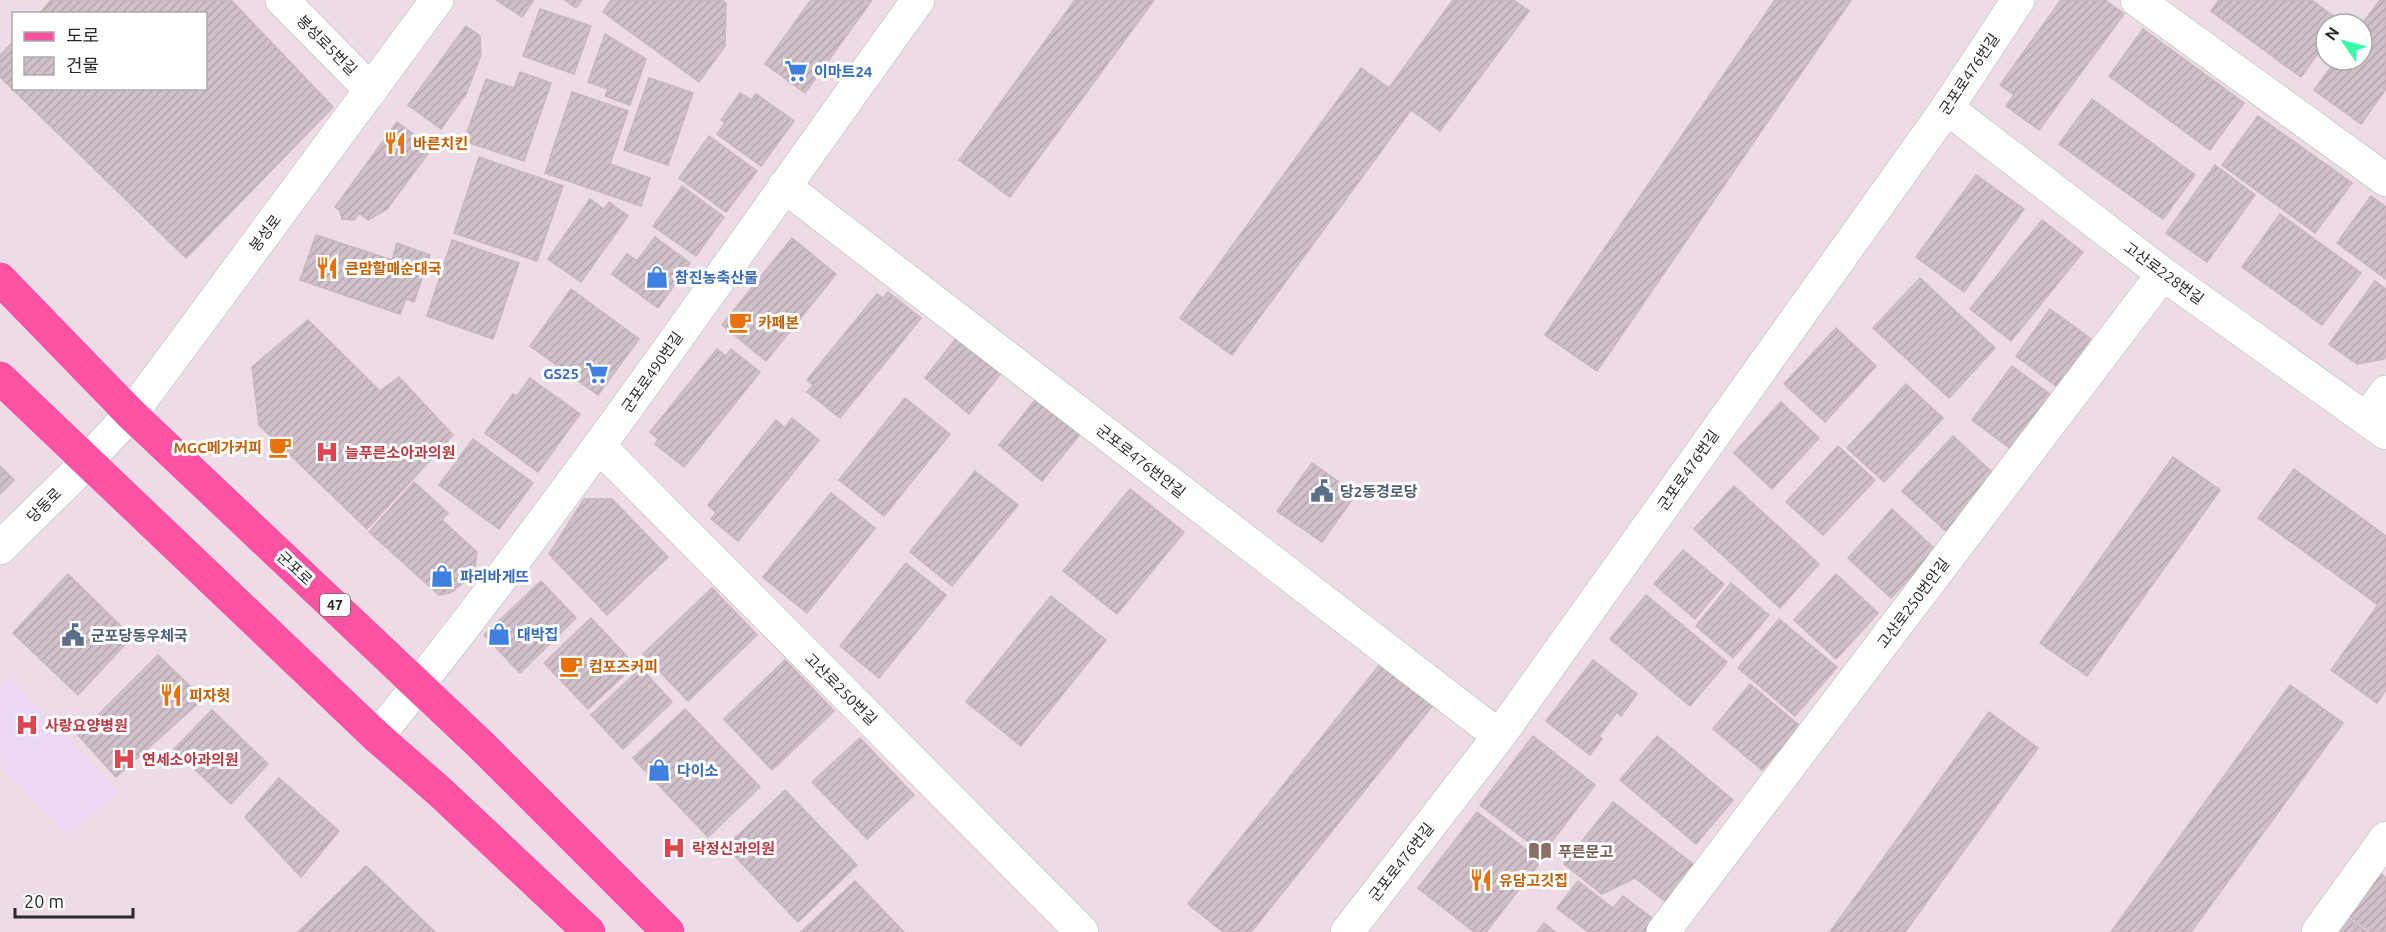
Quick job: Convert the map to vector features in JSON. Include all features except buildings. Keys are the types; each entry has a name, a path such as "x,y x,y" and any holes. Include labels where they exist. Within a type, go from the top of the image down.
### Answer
{"main road":[{"name":"군포로","path":"0,279 131,414 419,685 668,932"},
{"path":"0,378 377,737 439,791 575,928"}],"street":[{"name":"봉성로5번길","path":"282,0 371,90"},
{"name":"봉성로","path":"86,460 131,414 437,0"},
{"name":"군포로490번길","path":"377,737 419,685 599,446 918,0"},
{"name":"군포로476번길","path":"1347,932 1499,736 1947,108 2018,0"},
{"path":"2137,0 2386,180"},
{"name":"고산로228번길","path":"1947,108 2163,274 2376,426"},
{"name":"군포로476번안길","path":"784,186 1499,736"},
{"name":"고산로250번안길","path":"1663,932 2163,274"},
{"path":"2376,426 2386,392"},
{"name":"고산로250번길","path":"599,446 1082,932"},
{"name":"당동로","path":"0,548 86,460"},
{"path":"2318,932 2386,838"}],"shaded area":[{"name":"사랑요양병원","path":"9,678 117,793 67,834 0,764 0,686"}],"place":[{"name":"이마트24","path":"796,71"},
{"name":"바른치킨","path":"395,143"},
{"name":"큰맘할매순대국","path":"327,268"},
{"name":"참진농축산물","path":"657,277"},
{"name":"카페본","path":"740,322"},
{"name":"GS25","path":"597,373"},
{"name":"MGC메가커피","path":"280,447"},
{"name":"늘푸른소아과의원","path":"327,452"},
{"name":"당2동경로당","path":"1322,491"},
{"name":"파리바게뜨","path":"442,576"},
{"name":"대박집","path":"499,634"},
{"name":"군포당동우체국","path":"73,635"},
{"name":"컴포즈커피","path":"571,666"},
{"name":"피자헛","path":"171,695"},
{"name":"사랑요양병원","path":"27,725"},
{"name":"연세소아과의원","path":"124,759"},
{"name":"다이소","path":"659,770"},
{"name":"락정신과의원","path":"674,848"},
{"name":"푸른문고","path":"1540,851"},
{"name":"유담고깃집","path":"1481,880"}]}
